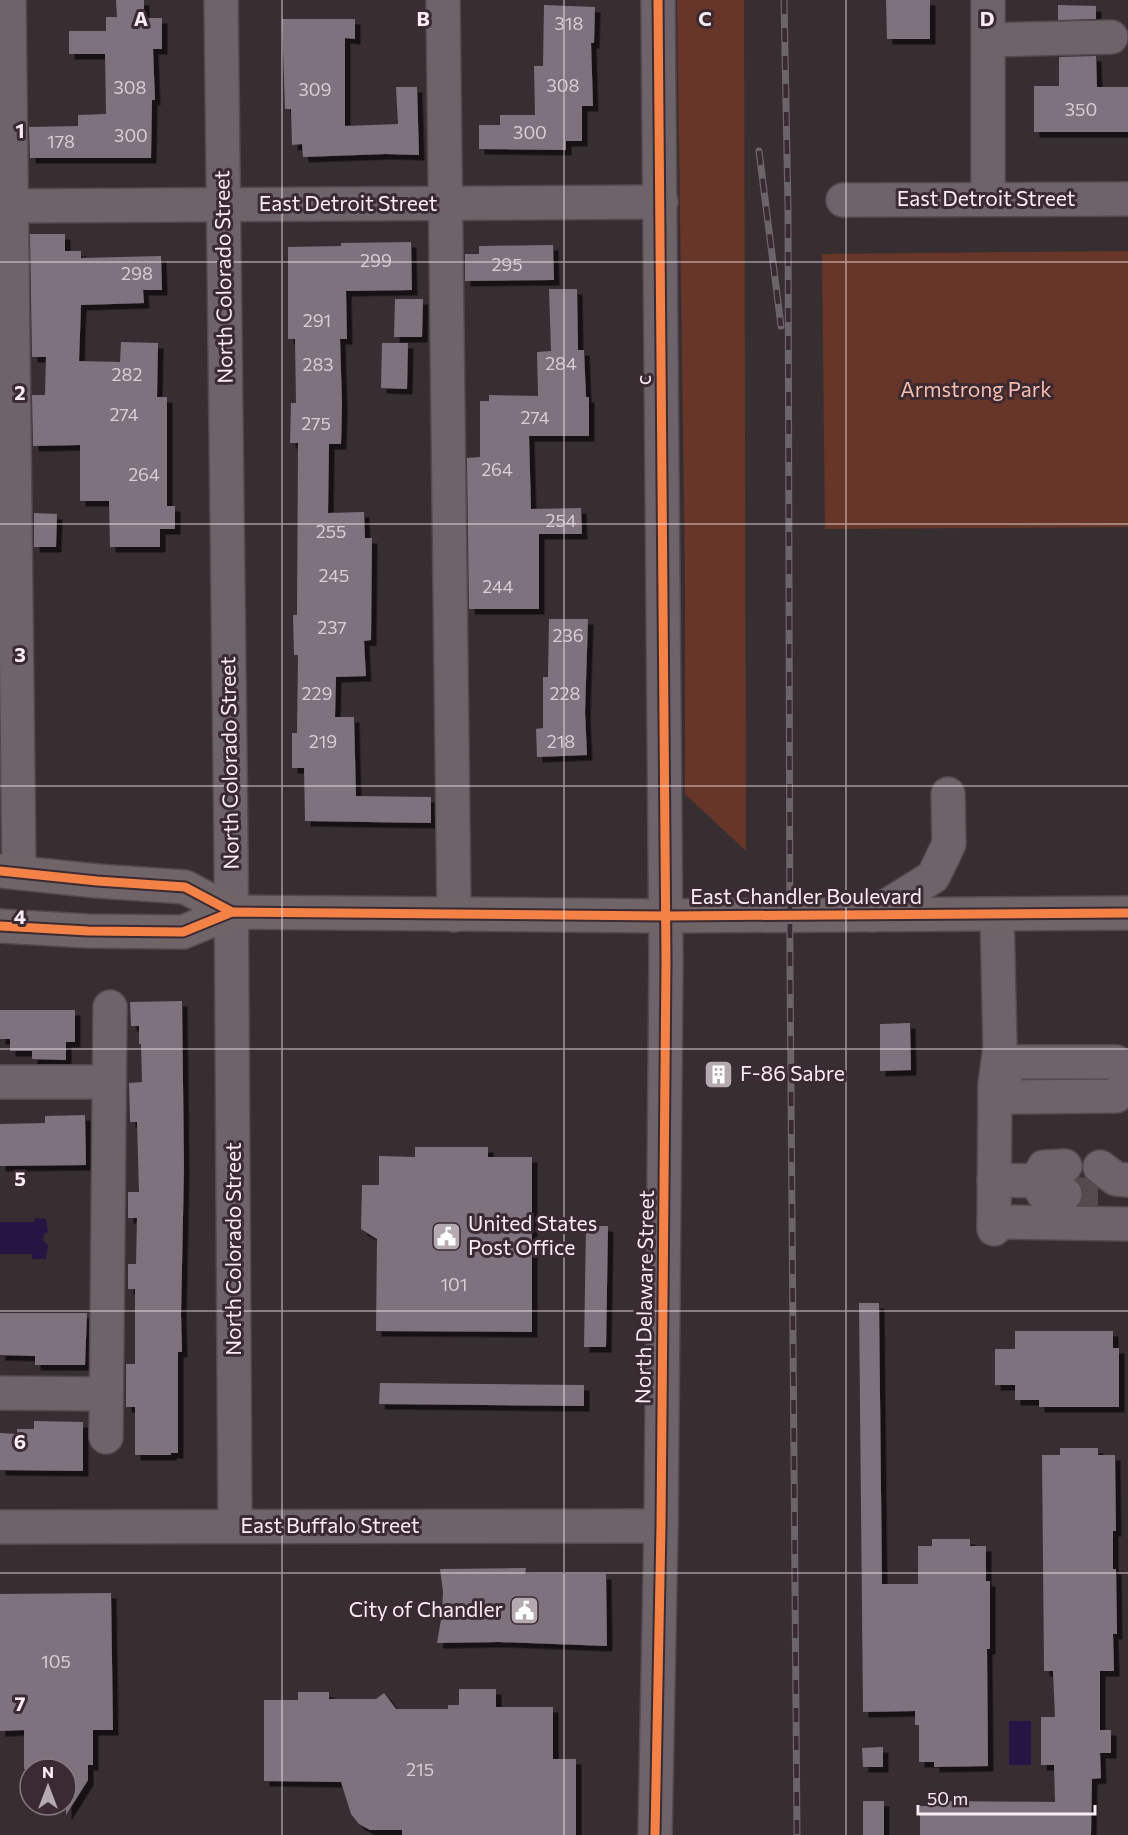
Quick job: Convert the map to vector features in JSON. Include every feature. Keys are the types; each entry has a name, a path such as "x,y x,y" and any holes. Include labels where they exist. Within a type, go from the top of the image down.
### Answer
{"main road":[{"name":"East Chandler Boulevard","path":"10,872 185,887 232,912"},
{"name":"East Chandler Boulevard","path":"0,926 88,931 183,932 232,912 666,916 1128,913"}],"street":[{"path":"9,0 6,206 10,872"},
{"name":"North Colorado Street","path":"221,0 232,912 235,1526"},
{"path":"443,0 454,915"},
{"name":"c","path":"658,0 665,760"},
{"path":"988,0 988,199"},
{"path":"988,40 1111,38"},
{"name":"East Detroit Street","path":"843,200 1128,199"},
{"name":"East Detroit Street","path":"6,206 661,202"},
{"name":"North Delaware Street","path":"655,1835 661,1526 666,916 665,760"},
{"path":"872,915 933,877 949,844 948,794"},
{"path":"997,914 1000,1047 994,1226 1128,1224"},
{"path":"106,1437 110,1007"},
{"path":"998,1083 1010,1062 1116,1062 1128,1076"},
{"path":"0,1082 109,1082"},
{"path":"998,1083 1012,1097 1116,1096 1128,1082"},
{"path":"994,1180 1056,1180"},
{"path":"0,1393 106,1394"},
{"name":"East Buffalo Street","path":"0,1527 661,1526"}],"green space":[{"path":"677,0 744,0 746,851 685,794 685,573"},
{"name":"Armstrong Park","path":"1128,251 1128,527 825,529 822,254"}],"shaded area":[{"path":"35,1218 46,1219 48,1232 44,1234 43,1240 48,1245 46,1259 32,1259 32,1254 0,1254 0,1222 34,1222"},
{"path":"1009,1721 1031,1721 1031,1765 1009,1765"}],"building":[{"path":"116,0 144,0 144,18 162,18 162,49 153,49 155,100 152,100 151,158 30,158 29,127 78,126 78,115 106,114 105,54 69,54 69,31 106,31 106,17 117,17"},
{"path":"886,0 930,0 930,39 887,39"},
{"path":"544,5 595,7 594,43 591,43 593,106 582,106 582,141 566,141 566,150 479,149 479,125 500,125 500,115 535,115 534,66 543,66"},
{"path":"1058,5 1096,6 1096,19 1058,20"},
{"path":"282,19 355,19 355,39 345,38 345,126 398,124 396,87 417,87 419,155 303,157 302,144 292,145 291,109 285,109"},
{"path":"1096,56 1097,87 1128,87 1128,132 1034,132 1034,86 1059,86 1059,57"},
{"path":"30,234 65,234 65,251 81,251 81,258 161,256 162,290 143,290 144,303 81,305 79,361 120,362 121,342 158,343 157,397 167,397 167,506 175,506 175,529 160,529 160,547 110,547 109,501 80,501 80,445 33,446 32,395 45,395 46,357 32,357"},
{"path":"411,242 412,290 346,291 347,339 340,339 341,444 329,444 328,513 364,512 365,538 372,538 371,640 364,641 366,676 336,677 335,717 354,717 356,796 431,797 431,823 305,821 304,768 292,768 292,733 297,733 298,655 294,655 293,615 297,615 298,443 290,443 291,403 296,403 295,339 288,339 288,247 341,246 341,243"},
{"path":"553,245 554,280 465,281 465,254 479,254 479,246"},
{"path":"549,289 577,289 578,350 584,350 586,397 589,397 589,436 529,436 531,509 581,508 582,534 539,534 539,609 469,609 467,458 480,457 480,401 489,401 489,395 538,396 537,352 551,351"},
{"path":"395,299 423,299 422,337 394,337"},
{"path":"382,343 408,343 407,389 381,388"},
{"path":"34,513 57,514 56,547 34,547"},
{"path":"549,619 588,619 585,712 587,755 537,757 536,729 543,728 543,677 548,677"},
{"path":"182,1001 184,1167 182,1352 178,1352 178,1453 135,1455 135,1407 126,1407 126,1364 135,1364 135,1289 128,1289 128,1264 136,1264 137,1218 128,1218 128,1192 139,1192 137,1122 130,1122 129,1083 142,1082 139,1026 131,1026 130,1002"},
{"path":"0,1010 75,1010 75,1042 66,1042 66,1060 32,1059 32,1051 10,1051 10,1039 0,1039"},
{"path":"910,1023 911,1070 880,1071 880,1024"},
{"path":"85,1115 86,1165 0,1166 0,1124 45,1123 45,1116"},
{"path":"415,1147 488,1147 488,1157 532,1157 532,1332 376,1331 377,1239 361,1229 362,1185 379,1185 379,1156 415,1157"},
{"path":"586,1226 608,1226 606,1347 584,1347"},
{"path":"859,1303 879,1303 882,1584 918,1584 918,1546 932,1546 932,1539 970,1539 970,1546 986,1546 986,1581 990,1581 990,1649 987,1649 988,1766 934,1767 934,1762 919,1762 919,1725 915,1725 915,1711 863,1712"},
{"path":"0,1313 87,1313 85,1365 35,1365 35,1356 0,1355"},
{"path":"1015,1331 1113,1331 1113,1348 1119,1348 1119,1407 1039,1407 1039,1400 1015,1400 1015,1385 995,1385 995,1349 1015,1349"},
{"path":"380,1383 584,1385 584,1406 379,1404"},
{"path":"34,1421 83,1422 83,1471 0,1470 0,1433 17,1434 17,1429 34,1429"},
{"path":"1060,1448 1098,1448 1098,1455 1115,1455 1116,1531 1113,1531 1113,1569 1116,1569 1117,1634 1113,1634 1114,1671 1100,1671 1100,1730 1111,1730 1111,1753 1100,1753 1101,1778 1092,1779 1091,1835 920,1835 920,1806 941,1806 941,1801 1055,1802 1054,1765 1041,1765 1041,1717 1055,1717 1053,1671 1044,1671 1042,1455 1060,1455"},
{"name":"City of Chandler","path":"526,1568 525,1574 606,1574 607,1646 499,1642 437,1643 443,1592 440,1569"},
{"path":"111,1593 113,1730 93,1730 93,1765 88,1765 88,1780 78,1796 78,1757 24,1757 24,1730 0,1731 0,1594"},
{"path":"459,1689 496,1689 496,1707 553,1707 553,1759 576,1759 576,1835 402,1835 402,1830 370,1830 359,1824 351,1814 341,1782 264,1781 264,1700 298,1700 298,1692 329,1692 329,1699 376,1699 384,1693 396,1709 448,1709 448,1705 459,1705"},
{"path":"883,1747 883,1767 863,1767 862,1748"},
{"path":"863,1801 884,1801 884,1835 863,1835"}],"tunnel":[{"path":"1065,1194 1100,1194"}],"railway":[{"path":"784,0 788,208 790,966 797,1835"},
{"path":"759,151 781,326"}],"cycle path":[{"path":"655,1835 661,1526 666,961 658,0"},
{"path":"0,871 185,887 232,912"},
{"path":"0,926 88,931 183,932 232,912 666,916 1128,913"}],"place":[{"name":"F-86 Sabre","path":"719,1074"},
{"name":"United States Post Office","path":"447,1236"},
{"name":"City of Chandler","path":"524,1610"}]}
